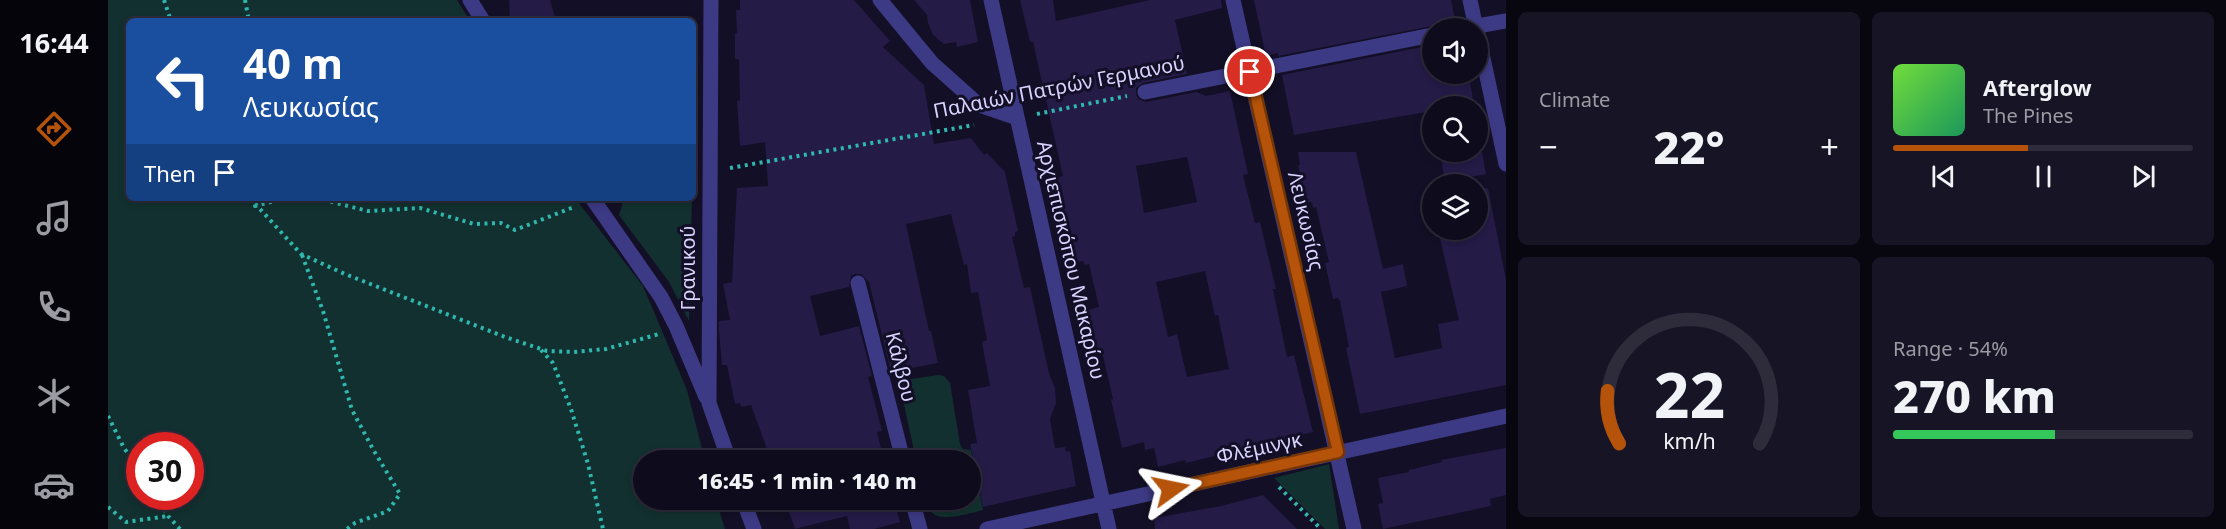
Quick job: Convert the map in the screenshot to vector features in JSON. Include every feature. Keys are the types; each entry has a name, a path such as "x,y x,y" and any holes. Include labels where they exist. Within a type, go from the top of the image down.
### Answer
{"street":[{"path":"470,0 481,18"},
{"name":"Γρανικού","path":"711,0 709,403 725,450"},
{"path":"880,0 932,63 979,105 1017,118"},
{"name":"Αρχιεπισκόπου Μακαρίου","path":"991,0 1109,529"},
{"name":"Λευκωσίας","path":"1233,0 1354,529"},
{"path":"1470,0 1472,18"},
{"path":"1488,26 1506,21"},
{"name":"Παλαιών Πατρών Γερμανού","path":"1145,92 1422,37"},
{"path":"1487,84 1506,164"},
{"path":"593,201 660,297 676,326 709,403"},
{"name":"Κάλβου","path":"858,283 900,450"},
{"name":"Φλέμινγκ","path":"987,529 1506,416"},
{"path":"747,510 754,529"},
{"path":"915,510 920,529"}],"path":[{"path":"164,0 170,18"},
{"path":"245,0 248,18"},
{"name":"Παλαιών Πατρών Γερμανού","path":"1017,118 1145,92"},
{"name":"Παλαιών Πατρών Γερμανού","path":"709,172 983,124"},
{"path":"251,201 302,254 345,274 451,316 540,348 574,352 606,349 659,334 676,326"},
{"path":"255,206 256,201"},
{"path":"255,206 275,201"},
{"path":"328,201 368,211 420,208 474,224 501,223 515,230 587,201"},
{"path":"302,254 323,310 352,410 400,494 388,511 355,523 347,529"},
{"path":"540,348 553,363 571,409 588,464 603,529"},
{"path":"108,416 126,451"},
{"path":"1261,469 1321,529"},
{"path":"108,507 126,522 168,516"},
{"path":"165,510 180,529"}],"green space":[{"path":"108,0 457,0 468,18 126,18 126,201 577,201 643,286 687,390 702,450 633,450 633,510 719,510 725,529 108,529"},
{"path":"692,201 689,321 669,282 619,215 623,202"},
{"path":"944,376 950,383 960,444 963,449 971,450 914,450 899,381"},
{"path":"1329,464 1339,529 1325,529 1274,478"},
{"path":"981,500 983,510 949,517 942,517 930,511 981,510"}],"building":[{"path":"509,0 550,0 555,18 510,18"},
{"path":"740,0 854,0 890,41 883,47 924,85 934,144 971,138 984,155 987,153 1005,172 1018,231 1012,237 1024,288 1030,287 1049,373 1055,388 1056,403 1050,419 1055,448 1065,447 1066,452 1070,451 1076,486 983,507 981,450 971,450 970,444 977,443 968,390 990,386 982,342 987,340 978,292 971,293 967,264 964,265 951,214 906,224 938,363 891,372 869,282 861,274 851,276 849,287 810,296 820,336 859,326 872,376 868,377 882,431 877,432 882,450 767,450 751,405 741,407 740,403 735,404 727,365 722,365 719,331 719,321 730,320 723,284 732,282 737,188 768,186 765,142 740,146 737,101 740,100 739,59 735,59 735,33 737,33 736,10 740,10"},
{"path":"914,0 970,0 978,42 957,47 956,42 944,44 933,35 927,15"},
{"path":"1020,0 1053,0 1056,21 1150,0 1221,0 1222,8 1175,20 1187,74 1143,83 1136,88 1136,94 1138,99 1146,102 1196,92 1206,96 1230,91 1248,174 1243,175 1255,223 1260,222 1276,289 1273,289 1287,357 1294,355 1313,432 1186,463 1185,460 1158,467 1154,448 1145,450 1144,442 1122,448 1102,352 1098,353 1088,310 1099,307 1089,264 1085,265 1083,261 1078,262 1070,237 1057,178 1063,176 1033,42 1030,42","holes":["1187,157 1197,202 1144,213 1136,166","1205,271 1215,316 1218,315 1229,369 1187,377 1177,334 1168,337 1156,282"]},
{"path":"1254,0 1451,0 1455,18 1422,18 1422,28 1278,56 1278,53 1266,56"},
{"path":"1422,47 1422,84 1471,84 1472,96 1422,96 1422,113 1294,135 1282,75"},
{"path":"1298,152 1356,152 1383,269 1403,264 1407,286 1381,292 1395,358 1442,348 1438,324 1459,320 1440,240 1488,240 1488,188 1506,280 1506,385 1360,414 1346,348 1349,347 1340,301 1338,298 1333,299 1325,263 1329,262 1316,207 1313,208 1312,202 1306,203 1298,165 1300,165"},
{"path":"1442,162 1484,162 1486,174 1444,174"},
{"path":"1506,448 1506,495 1490,499 1491,506 1383,529 1378,504 1383,503 1378,478 1409,472 1409,470 1442,462 1441,460"},
{"path":"1263,495 1297,529 1155,529 1154,518 1221,506"},
{"path":"788,510 897,510 900,522 874,529 850,529 847,516 795,529"}],"route":[{"path":"1171,489 1338,452 1250,72"}]}
